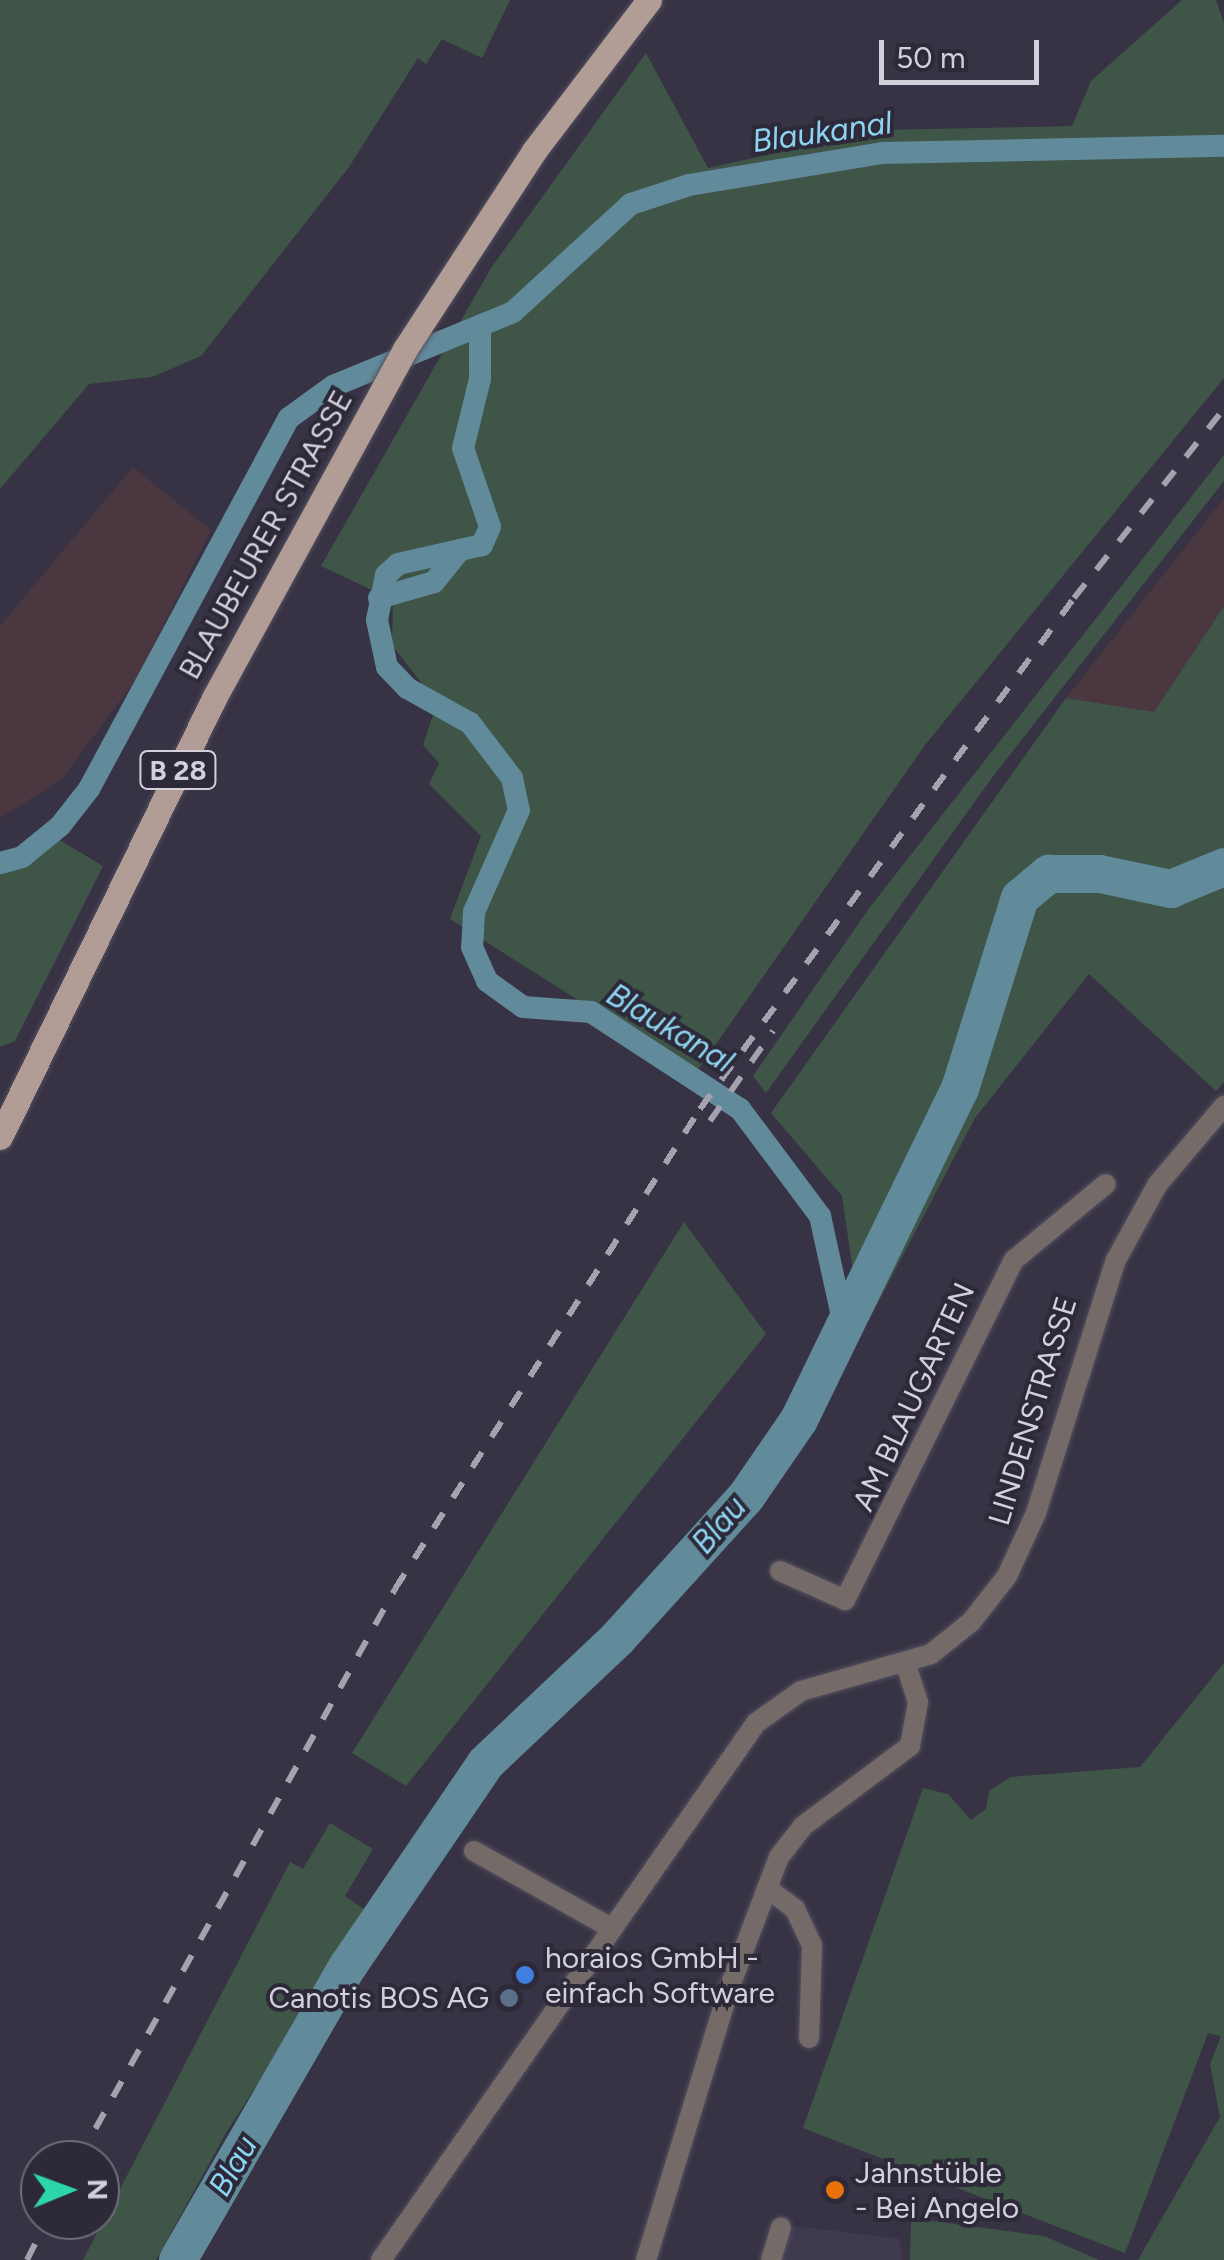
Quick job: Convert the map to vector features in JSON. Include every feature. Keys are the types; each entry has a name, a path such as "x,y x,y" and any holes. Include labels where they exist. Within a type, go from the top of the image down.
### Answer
{"main road":[{"name":"BLAUBEURER STRASSE","path":"0,1137 214,698 405,349 534,151 649,0"}],"street":[{"name":"LINDENSTRASSE","path":"381,2260 611,1928 769,1709 826,1682 906,1664 951,1640 1007,1576 1036,1513 1116,1260 1157,1185 1224,1106"},
{"name":"AM BLAUGARTEN","path":"780,1571 845,1600 1014,1260 1106,1184"},
{"path":"646,2260 768,1888 793,1836 910,1746 918,1702 906,1664"},
{"path":"474,1851 611,1928"},
{"path":"768,1888 795,1909 812,1945 809,2038"},
{"path":"771,2260 781,2228"}],"shaded area":[{"path":"133,467 211,530 137,678 62,779 0,818 0,626"},
{"path":"1224,498 1224,606 1154,713 1066,698"},
{"path":"794,2226 900,2239 902,2260 781,2260"}],"green space":[{"path":"0,0 510,0 482,58 442,39 426,64 418,58 349,167 201,356 152,377 89,384 0,489"},
{"path":"1182,0 1216,0 1224,23 1224,378 925,745 695,1074 450,919 481,836 429,784 439,763 423,745 437,703 392,645 393,600 321,566 491,268 646,53 708,168 881,130 1072,126 1091,81"},
{"path":"1224,455 1224,481 991,779 766,1093 753,1076 870,907"},
{"path":"1224,606 1224,1082 1216,1091 1089,974 975,1118 819,1415 857,1299 842,1196 771,1113 1066,698 1154,712"},
{"path":"58,839 103,866 15,1041 0,1047 0,873 27,865"},
{"path":"684,1222 766,1334 406,1786 352,1753"},
{"path":"1224,1663 1224,2260 1138,2260 1220,2117 1210,2064 1221,2036 1208,2033 1125,2253 803,2128 923,1788 948,1794 971,1820 986,1809 989,1791 1011,1777 1140,1767"},
{"path":"330,1823 373,1849 345,1896 368,1912 226,2133 156,2260 83,2260 93,2240 120,2240 120,2189 290,1862 303,1869"},
{"path":"911,2218 1044,2236 1099,2260 910,2260"}],"waterway":[{"name":"Blaukanal","path":"0,863 22,857 60,826 89,789 289,418 333,386 513,312 631,204 689,185 882,153 1224,146"},
{"name":"Blaukanal","path":"480,329 480,379 463,448 490,527 482,545 398,564 386,575 377,620 387,667 407,688 470,723 512,778 519,810 474,912 472,947 487,981 523,1007 591,1012 740,1109 820,1216 843,1321"},
{"name":"Blaukanal","path":"379,598 434,582 457,554"},
{"name":"Blau","path":"178,2260 348,1966 486,1763 618,1638 746,1497 799,1420 960,1089 1020,898 1049,874 1100,874 1171,889 1224,867"}],"railway":[{"path":"89,2140 395,1589 700,1109 1074,598 1224,409"},
{"path":"710,1121 773,1031"},
{"path":"27,2260 37,2240"}],"place":[{"name":"horaios GmbH - einfach Software","path":"525,1975"},
{"name":"Canotis BOS AG","path":"509,1998"},
{"name":"Jahnstüble - Bei Angelo","path":"835,2190"}]}
